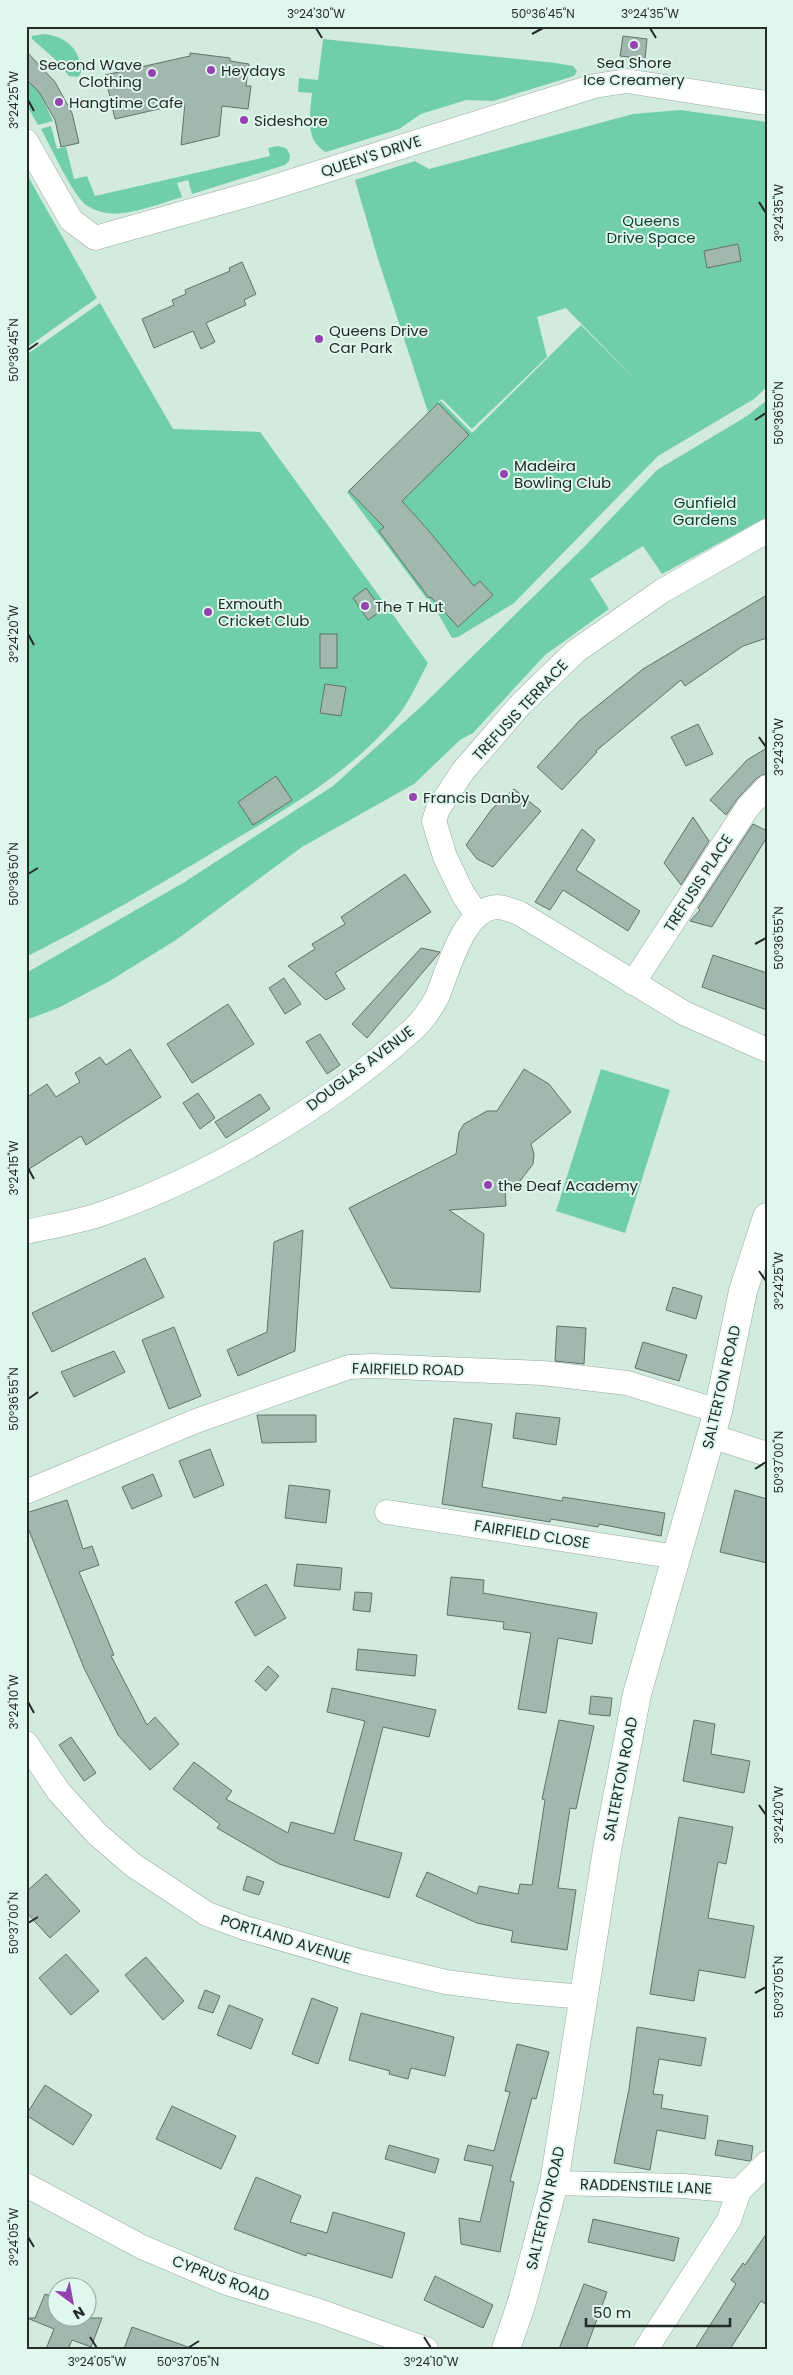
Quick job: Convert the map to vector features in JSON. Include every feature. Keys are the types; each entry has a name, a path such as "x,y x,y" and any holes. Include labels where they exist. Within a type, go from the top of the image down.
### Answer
{"main road":[{"name":"SALTERTON ROAD","path":"506,2349 522,2302 554,2183 607,1850 637,1694 714,1423 742,1291 767,1217"}],"street":[{"name":"QUEEN'S DRIVE","path":"26,141 71,220 95,238 261,191 594,86 627,81 767,103"},
{"name":"TREFUSIS TERRACE","path":"477,915 463,894 445,857 434,822 445,796 463,771 521,704 555,669 576,651 662,591 767,531"},
{"name":"TREFUSIS PLACE","path":"633,983 748,807 767,787"},
{"path":"477,915 497,907 519,913 684,1013 767,1050"},
{"name":"DOUGLAS AVENUE","path":"26,1232 101,1214 162,1191 248,1146 333,1092 411,1032 436,997 466,928 477,915"},
{"name":"FAIRFIELD ROAD","path":"26,1492 196,1421 348,1367 374,1366 552,1374 627,1383 714,1423 767,1454"},
{"name":"FAIRFIELD CLOSE","path":"387,1512 677,1557"},
{"name":"PORTLAND AVENUE","path":"26,1743 59,1792 97,1834 133,1865 207,1914 245,1928 362,1962 446,1982 584,1997"},
{"path":"646,2349 729,2220 739,2191 767,2163"},
{"name":"RADDENSTILE LANE","path":"554,2183 684,2186 739,2191"},
{"name":"CYPRUS ROAD","path":"26,2185 142,2247 227,2283 426,2349"}],"green space":[{"path":"43,34 59,38 71,45 80,65 81,73 78,77 69,76 57,61 32,39 32,36"},
{"path":"323,39 556,63 573,66 577,71 574,76 493,101 466,100 421,114 399,129 326,152 314,141 311,134 312,93 298,92 299,78 318,80"},
{"path":"26,79 39,91 53,121 38,125 26,104"},
{"name":"Queens Drive Space","path":"680,110 767,122 767,387 754,399 658,456 514,603 458,637 452,638 429,598 427,599 347,492 441,401 472,433 581,325 639,383 566,308 537,317 547,357 472,429 442,399 428,412 378,259 355,180 415,161 429,169 633,114"},
{"path":"51,126 57,149 66,147 74,179 87,176 95,196 270,156 268,148 278,146 286,148 290,155 289,161 285,165 192,194 188,180 177,183 182,197 136,211 107,213 86,205 74,191 41,129"},
{"path":"26,173 97,298 26,348"},
{"name":"Exmouth Cricket Club","path":"100,303 173,429 260,432 428,663 404,707 382,734 362,753 317,788 270,819 150,890 26,957 26,355"},
{"name":"Gunfield Gardens","path":"767,400 767,517 662,574 643,546 590,579 609,609 545,655 473,733 460,740 414,784 302,847 176,940 108,982 58,1008 26,1020 26,973 183,883 333,786 425,703 583,548 657,470 747,416"},
{"path":"601,1069 670,1090 625,1233 556,1211"}],"building":[{"name":"Sea Shore Ice Creamery","path":"623,36 647,39 645,59 620,56"},
{"path":"26,51 55,82 72,113 79,143 61,147 55,120 39,92 26,79"},
{"path":"190,53 230,58 230,61 249,64 246,86 251,86 248,109 222,106 219,136 181,145 185,103 115,119 105,75 190,56"},
{"path":"738,244 741,261 707,268 704,251"},
{"path":"242,262 256,294 244,300 246,305 206,323 215,342 201,349 193,331 154,348 142,319 174,305 172,300 186,294 185,290 230,271 229,268"},
{"path":"438,403 469,435 402,501 474,586 480,581 493,595 458,627 431,597 429,598 379,531 384,527 349,491"},
{"path":"366,588 382,610 368,620 353,598"},
{"path":"767,595 767,638 743,646 685,686 681,680 596,751 562,790 537,767 580,720 643,669"},
{"path":"320,634 337,634 337,668 320,668"},
{"path":"325,684 346,687 341,716 320,713"},
{"path":"698,724 713,754 686,766 671,737"},
{"path":"767,748 767,773 757,778 738,798 726,815 710,800 747,760"},
{"path":"276,776 292,800 253,825 238,802"},
{"path":"514,789 541,811 493,867 477,859 466,845 492,809"},
{"path":"693,817 709,841 681,885 664,863"},
{"path":"753,824 767,831 767,837 712,927 690,921 700,910 698,908"},
{"path":"582,829 595,840 576,870 640,911 628,931 563,890 550,910 535,902"},
{"path":"405,874 431,912 335,973 345,989 326,1000 288,966 315,949 312,944 345,924 341,917"},
{"path":"421,948 440,952 367,1038 352,1024"},
{"path":"713,955 767,973 767,1010 702,987"},
{"path":"284,978 301,1004 285,1014 269,988"},
{"path":"228,1004 254,1044 192,1083 167,1044"},
{"path":"320,1034 340,1065 327,1074 306,1042"},
{"path":"130,1049 161,1097 86,1145 81,1136 26,1171 26,1098 47,1084 56,1097 80,1082 75,1073 100,1057 106,1065"},
{"path":"524,1069 549,1084 571,1112 531,1144 534,1154 533,1164 520,1181 505,1189 506,1206 449,1210 484,1234 480,1292 391,1288 349,1208 456,1154 459,1132 464,1124 487,1111 497,1111"},
{"path":"198,1093 215,1118 200,1129 183,1103"},
{"path":"260,1094 270,1109 226,1138 215,1122"},
{"path":"303,1230 295,1351 238,1376 227,1350 267,1332 274,1242"},
{"path":"145,1258 164,1297 52,1352 32,1313"},
{"path":"673,1287 702,1296 696,1319 666,1310"},
{"path":"557,1326 586,1328 584,1364 555,1361"},
{"path":"174,1327 201,1396 169,1409 142,1340"},
{"path":"643,1342 687,1355 679,1381 635,1368"},
{"path":"114,1351 125,1372 74,1397 61,1372"},
{"path":"516,1413 560,1418 556,1445 513,1438"},
{"path":"257,1415 316,1415 316,1442 262,1443"},
{"path":"454,1418 492,1424 482,1487 562,1501 563,1497 665,1513 661,1536 599,1524 598,1527 551,1519 550,1522 442,1504"},
{"path":"210,1449 224,1485 194,1498 179,1461"},
{"path":"153,1474 162,1496 132,1509 122,1487"},
{"path":"289,1485 330,1490 326,1523 285,1518"},
{"path":"735,1490 767,1499 767,1563 720,1552"},
{"path":"67,1500 83,1549 92,1546 99,1565 79,1572 114,1655 111,1656 147,1725 155,1717 179,1744 150,1770 118,1735 84,1668 26,1523 26,1513"},
{"path":"297,1564 342,1568 340,1590 294,1586"},
{"path":"451,1577 484,1580 483,1593 597,1613 592,1644 558,1638 546,1713 518,1709 531,1633 503,1629 504,1622 447,1615"},
{"path":"266,1584 286,1618 255,1636 235,1602"},
{"path":"355,1592 372,1593 370,1612 353,1610"},
{"path":"358,1649 417,1655 415,1676 356,1670"},
{"path":"268,1666 279,1676 266,1691 255,1681"},
{"path":"332,1688 436,1710 429,1737 383,1727 354,1840 402,1853 389,1898 279,1864 217,1828 220,1824 173,1789 194,1762 232,1791 226,1799 288,1833 291,1822 334,1834 365,1721 327,1712"},
{"path":"591,1696 612,1698 610,1716 589,1714"},
{"path":"559,1720 594,1726 576,1809 570,1808 558,1888 576,1890 567,1950 511,1942 513,1931 477,1923 416,1896 427,1872 477,1894 479,1886 518,1894 520,1884 532,1885 545,1800 542,1799"},
{"path":"694,1720 715,1724 711,1754 750,1761 744,1793 683,1781"},
{"path":"71,1737 96,1773 84,1781 59,1745"},
{"path":"679,1817 733,1827 726,1864 718,1862 708,1918 754,1926 745,1978 699,1970 694,2001 650,1994"},
{"path":"46,1874 80,1911 50,1938 26,1912 26,1892"},
{"path":"247,1876 264,1882 259,1895 243,1890"},
{"path":"66,1954 99,1991 71,2015 39,1978"},
{"path":"146,1957 184,2001 163,2020 125,1975"},
{"path":"205,1990 220,1996 213,2013 198,2008"},
{"path":"312,1998 338,2008 318,2064 292,2054"},
{"path":"229,2005 263,2019 251,2049 217,2035"},
{"path":"361,2013 454,2037 445,2076 411,2068 408,2079 389,2074 390,2071 349,2060"},
{"path":"637,2027 706,2038 701,2066 659,2059 653,2094 663,2095 661,2108 708,2116 705,2139 657,2130 650,2170 614,2163 629,2089"},
{"path":"517,2044 549,2052 536,2099 532,2098 510,2181 514,2182 500,2252 461,2244 459,2218 480,2222 493,2166 464,2160 468,2145 494,2151 510,2092 505,2091"},
{"path":"45,2085 92,2115 73,2145 26,2115"},
{"path":"172,2106 236,2136 221,2169 156,2139"},
{"path":"718,2140 753,2146 751,2160 715,2155"},
{"path":"389,2145 439,2159 435,2173 385,2159"},
{"path":"256,2177 301,2196 290,2222 327,2233 333,2212 405,2233 392,2278 307,2253 306,2256 234,2229"},
{"path":"593,2219 679,2238 674,2261 588,2242"},
{"path":"767,2233 767,2305 761,2301 730,2349 695,2349 736,2284 731,2280 743,2263 745,2265"},
{"path":"435,2276 493,2305 483,2328 424,2300"},
{"path":"584,2284 607,2292 586,2349 559,2349"},
{"path":"45,2294 48,2295 48,2327 27,2318 35,2318"},
{"path":"98,2318 102,2318 91,2347 72,2340 68,2349 46,2349 54,2329 52,2328 98,2328"},
{"path":"132,2327 188,2347 187,2349 124,2349"}],"place":[{"name":"Sea Shore Ice Creamery","path":"634,45"},
{"name":"Heydays","path":"211,70"},
{"name":"Second Wave Clothing","path":"152,73"},
{"name":"Hangtime Cafe","path":"59,102"},
{"name":"Sideshore","path":"244,120"},
{"name":"Queens Drive Car Park","path":"319,339"},
{"name":"Madeira Bowling Club","path":"504,474"},
{"name":"The T Hut","path":"365,606"},
{"name":"Exmouth Cricket Club","path":"208,612"},
{"name":"Francis Danby","path":"413,797"},
{"name":"the Deaf Academy","path":"488,1185"}]}
